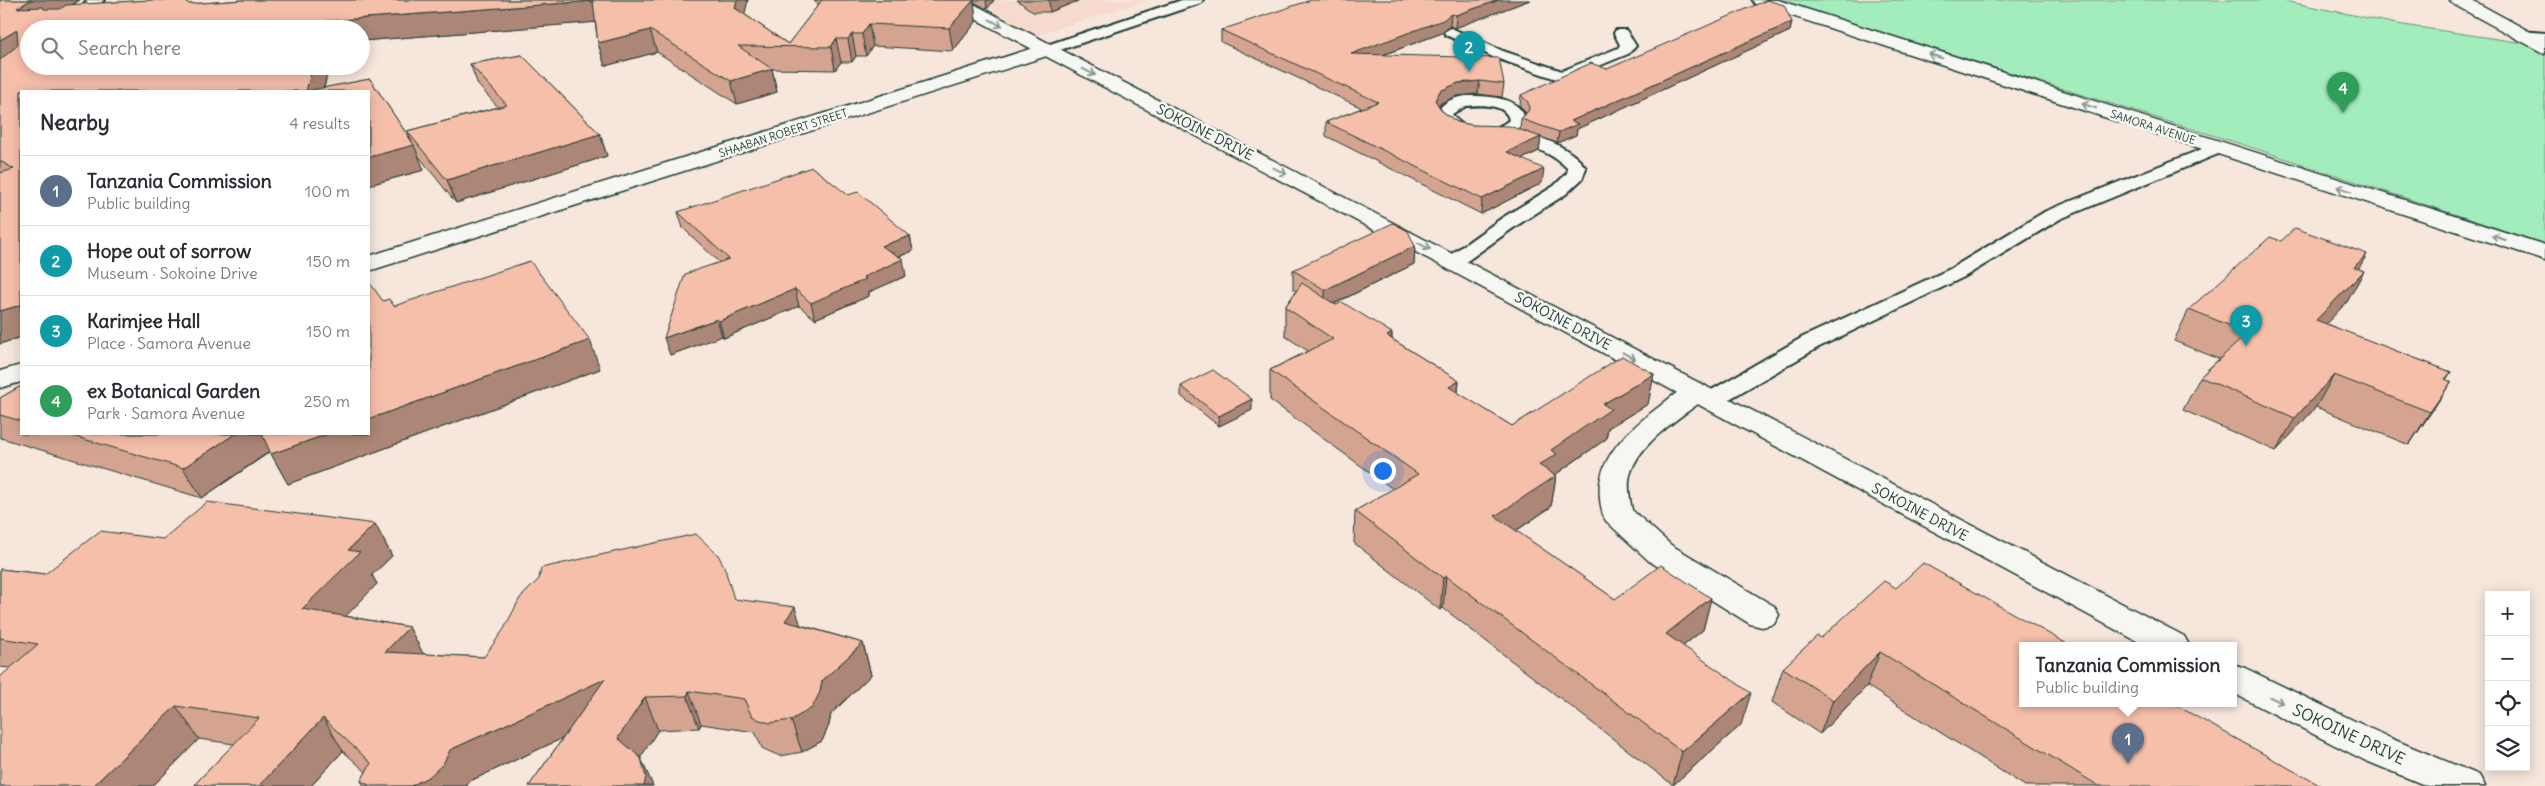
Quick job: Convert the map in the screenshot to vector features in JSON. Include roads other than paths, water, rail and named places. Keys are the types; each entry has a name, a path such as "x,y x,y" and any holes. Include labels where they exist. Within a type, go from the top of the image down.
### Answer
{"street":[{"name":"SOKOINE DRIVE","path":"953,0 1453,262 2166,642"},
{"name":"SAMORA AVENUE","path":"1761,0 2545,253"},
{"path":"2459,0 2545,48"},
{"name":"SHAABAN ROBERT STREET","path":"370,264 1046,50"},
{"path":"0,380 20,373"},
{"path":"1703,396 1654,424 1629,450 1615,475 1617,514 1660,553 1762,615"},
{"name":"SOKOINE DRIVE","path":"2237,679 2377,749 2466,786"}],"lane":[{"path":"74,20 97,0"},
{"name":"SHAABAN ROBERT STREET","path":"1046,50 1196,0"},
{"path":"1451,32 1498,54 1562,76"},
{"path":"1545,84 1623,51 1628,46 1621,33"},
{"path":"2521,35 2545,38"},
{"path":"1504,105 1520,97"},
{"path":"1453,262 1509,222 1560,190 1576,175 1577,168 1574,164 1553,150 1521,137 1498,132 1460,130 1451,125 1444,114 1446,109 1463,102 1487,101 1504,105 1514,111 1518,116 1518,122 1507,130 1498,132"},
{"path":"1703,396 1811,342 1957,273 2053,215 2153,176 2217,148"}],"place":[{"name":"Hope out of sorrow","path":"1469,72"},
{"name":"ex Botanical Garden","path":"2343,113"},
{"name":"Karimjee Hall","path":"2246,346"},
{"name":"Tanzania Commission","path":"2128,764"}]}
